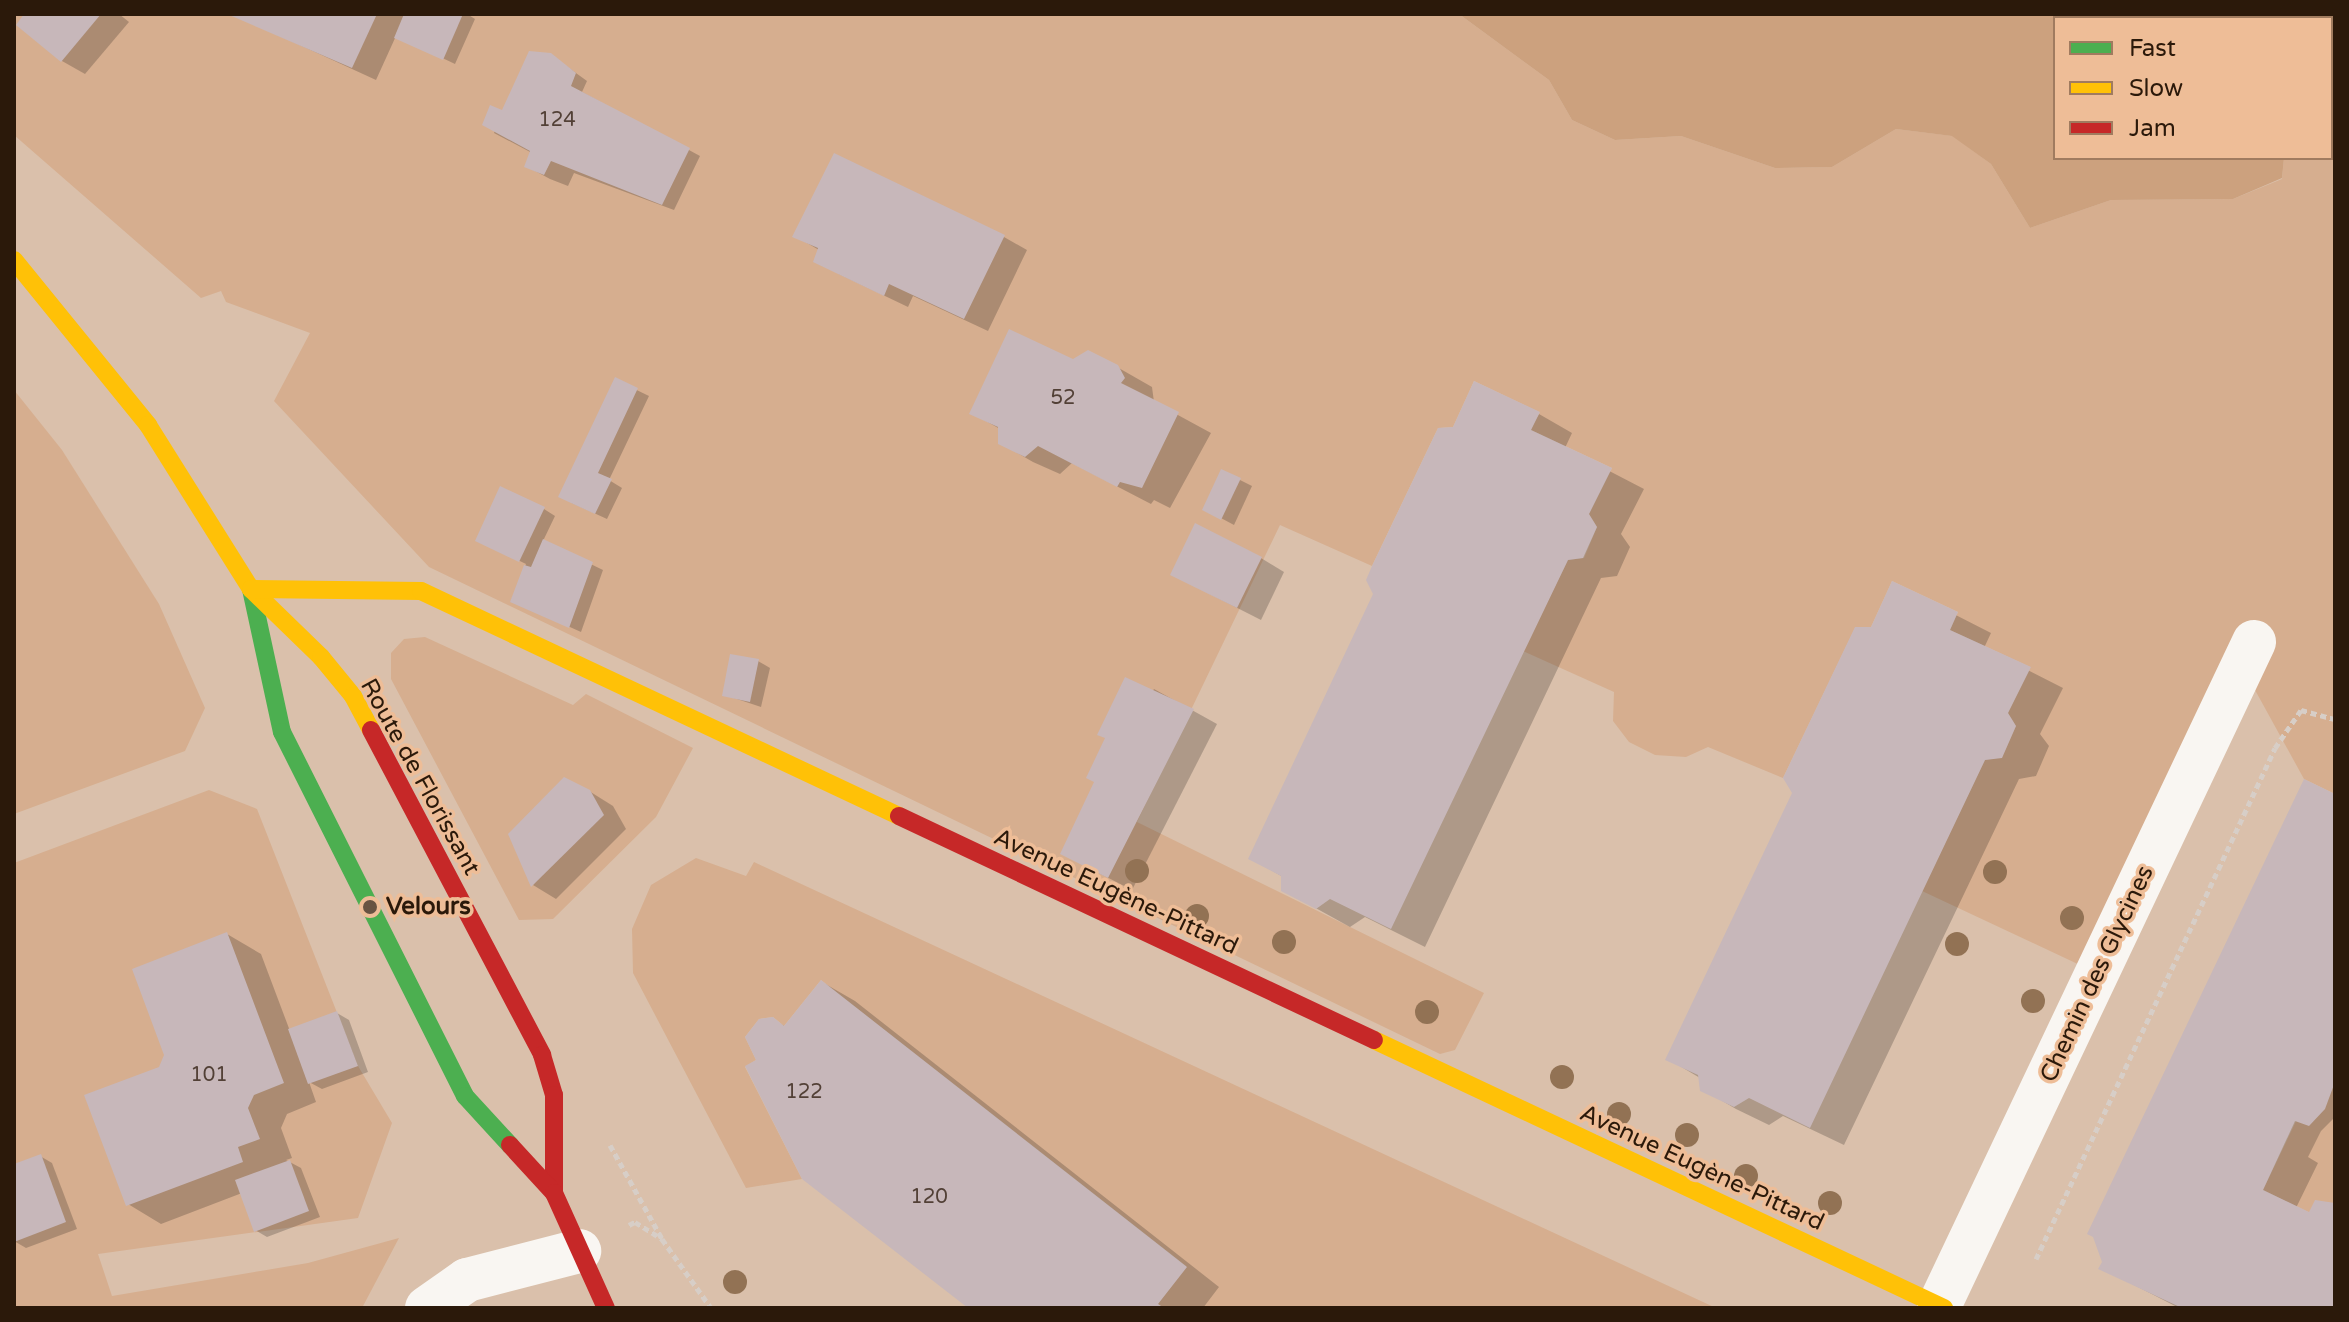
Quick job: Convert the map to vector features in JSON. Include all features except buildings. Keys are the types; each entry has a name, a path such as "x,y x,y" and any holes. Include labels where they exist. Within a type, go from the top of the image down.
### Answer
{"main road":[{"name":"Route de Florissant","path":"14,260 148,425 251,589 321,657 353,696 542,1055 554,1095 554,1193"},
{"name":"Route de Florissant","path":"251,589 282,732 465,1096 554,1193 606,1308"},
{"name":"Avenue Eugène-Pittard","path":"251,589 421,591 1942,1307"}],"street":[{"name":"Chemin des Glycines","path":"1942,1307 2254,642"},
{"path":"427,1308 467,1280 579,1251"}],"path":[{"path":"2036,1259 2275,748 2301,710 2335,719"},
{"path":"579,1251 635,1222 662,1239 711,1308"}],"shaded area":[{"path":"14,14 1459,14 1549,80 1572,120 1615,140 1681,136 1775,168 1832,167 1896,129 1953,136 1991,164 2030,228 2111,200 2233,199 2282,179 2284,160 2333,160 2335,65 2335,794 2304,779 2255,690 2082,966 1922,891 1985,760 2002,757 2016,726 2008,713 2030,667 1950,630 1958,612 1892,581 1871,627 1855,628 1783,778 1708,747 1686,757 1655,755 1629,742 1613,721 1614,692 1523,651 1568,560 1584,558 1597,527 1589,514 1612,468 1531,430 1539,412 1474,381 1453,427 1438,428 1372,566 1280,525 1137,822 1484,993 1455,1050 1440,1054 429,567 274,401 310,333 226,302 221,291 201,298 14,135"},
{"path":"1459,14 2335,14 2333,66 2333,16 2053,16 2053,160 2284,160 2282,178 2233,199 2111,200 2030,228 1991,164 1952,136 1896,129 1832,167 1775,168 1681,136 1615,140 1572,120 1549,80"},
{"path":"14,390 62,450 159,604 205,708 185,751 14,814"},
{"path":"425,637 573,705 586,694 693,748 656,817 553,919 519,920 391,679 391,653 404,639"},
{"path":"209,790 257,809 358,1066 392,1123 358,1218 98,1254 112,1296 308,1263 399,1238 362,1308 14,1308 14,863"},
{"path":"696,858 746,876 754,862 1716,1308 1164,1308 1158,1304 1186,1266 821,980 784,1026 773,1017 759,1019 745,1037 756,1060 745,1067 802,1179 746,1188 633,973 632,929 651,885"},
{"path":"2335,1040 2335,1225 2263,1190"}],"traffic: fast":[{"path":"251,589 282,732 465,1096 510,1145"}],"traffic: slow":[{"path":"14,260 148,425 251,589 321,657 353,696 371,730"},
{"path":"251,589 421,591 899,816"},
{"path":"1374,1040 1944,1308"}],"traffic: jam":[{"path":"371,730 542,1055 554,1095 554,1193"},
{"path":"899,816 1374,1040"},
{"path":"510,1145 554,1193 606,1308"}],"place":[{"name":"Velours","path":"370,907"}]}
